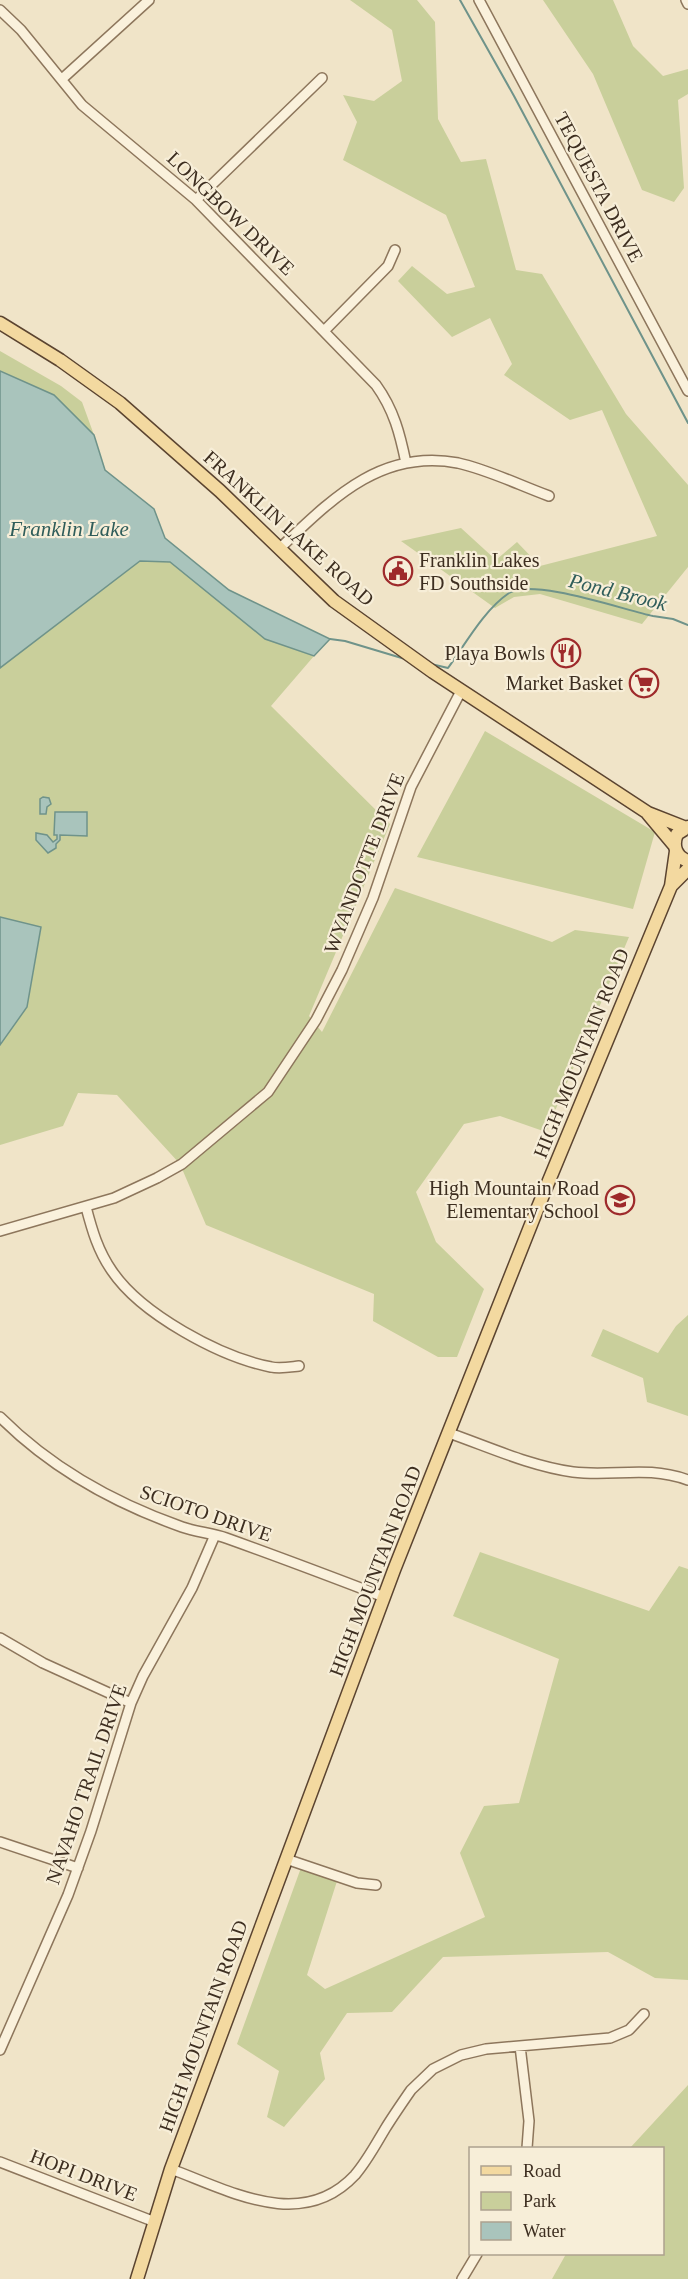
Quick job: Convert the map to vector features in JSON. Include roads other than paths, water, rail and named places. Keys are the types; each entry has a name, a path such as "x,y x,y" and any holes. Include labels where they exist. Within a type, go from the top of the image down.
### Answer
{"main road":[{"name":"FRANKLIN LAKE ROAD","path":"0,323 60,360 120,403 220,491 334,602 461,691 648,813 687,827"},
{"name":"FRANKLIN LAKE ROAD","path":"648,813 679,856 688,861"},
{"path":"675,848 677,834 687,827"},
{"name":"HIGH MOUNTAIN ROAD","path":"137,2279 171,2169 384,1598 536,1212 671,886 675,848"},
{"name":"HIGH MOUNTAIN ROAD","path":"671,886 688,869"}],"street":[{"path":"62,79 149,0"},
{"name":"TEQUESTA DRIVE","path":"479,0 688,391"},
{"name":"LONGBOW DRIVE","path":"0,10 21,30 82,105 196,200 386,398 398,426 406,463"},
{"path":"196,200 322,78"},
{"path":"324,331 388,266 395,250"},
{"path":"279,549 328,502 345,490 383,470 406,463 434,461 457,463 477,468 549,496"},
{"name":"WYANDOTTE DRIVE","path":"0,1230 86,1207 136,1189 182,1164 268,1092 316,1020 342,970 373,898 411,787 461,691"},
{"path":"86,1207 96,1242 112,1272 138,1300 158,1316 193,1337 258,1364 282,1368 299,1366"},
{"name":"SCIOTO DRIVE","path":"0,1417 53,1462 104,1494 184,1528 215,1535 384,1598"},
{"path":"449,1433 559,1470 593,1473 651,1472 688,1480"},
{"name":"NAVAHO TRAIL DRIVE","path":"0,2050 51,1937 78,1868 131,1703 143,1676 192,1588 215,1535"},
{"path":"0,1638 43,1662 131,1703"},
{"path":"0,1842 78,1868"},
{"path":"286,1859 357,1882 376,1885"},
{"path":"171,2169 260,2201 288,2205 319,2199 333,2192 355,2175 411,2090 434,2069 476,2050 610,2038 629,2030 644,2014"},
{"path":"520,2046 529,2121 527,2147"},
{"name":"HOPI DRIVE","path":"0,2162 154,2222"},
{"path":"462,2279 476,2255"}],"water":[{"name":"Franklin Lake","path":"0,371 54,395 94,435 105,470 154,509 165,538 229,590 330,639 314,656 265,639 170,562 140,561 0,668"},
{"path":"49,798 51,804 47,807 46,814 40,814 40,799"},
{"path":"55,812 87,812 87,836 60,835 56,848 48,853 36,840 36,833 47,835 53,842 57,839 57,835 54,835"},
{"path":"0,917 41,927 27,1007 0,1045"}],"waterway":[{"path":"460,0 514,96 688,423"},
{"name":"Pond Brook","path":"431,664 448,668 491,608 509,593 521,589 557,592 673,619 688,625"},
{"name":"Pond Brook","path":"330,639 345,641 405,659"}],"place":[{"name":"Franklin Lakes FD Southside","path":"398,571"},
{"name":"Playa Bowls","path":"566,653"},
{"name":"Market Basket","path":"644,683"},
{"name":"High Mountain Road Elementary School","path":"620,1200"}]}
